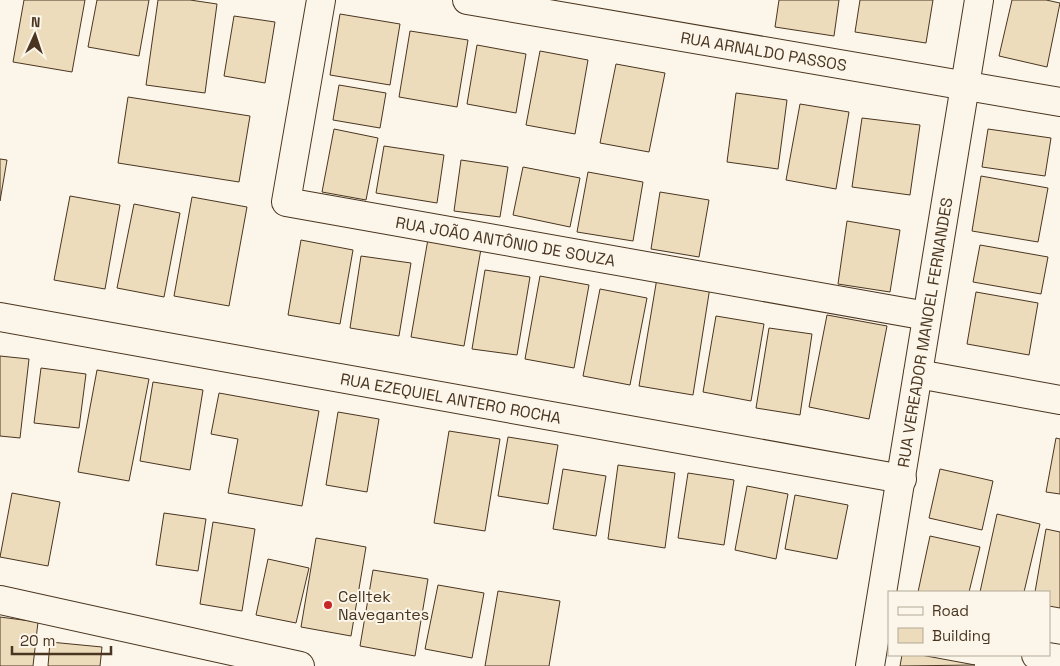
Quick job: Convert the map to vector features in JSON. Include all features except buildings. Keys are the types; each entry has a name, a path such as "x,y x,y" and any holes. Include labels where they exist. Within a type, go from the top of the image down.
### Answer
{"street":[{"name":"RUA JOÃO ANTÔNIO DE SOUZA","path":"321,0 286,202 927,316"},
{"name":"RUA ARNALDO PASSOS","path":"467,0 1060,102"},
{"name":"RUA VEREADOR MANOEL FERNANDES","path":"870,666 883,626 918,374 979,0"},
{"name":"RUA EZEQUIEL ANTERO ROCHA","path":"0,317 902,479"},
{"path":"918,374 1060,400"},
{"path":"0,600 258,662 300,666"},
{"path":"1042,656 1060,659"}],"place":[{"name":"Celltek Navegantes","path":"328,605"}]}
